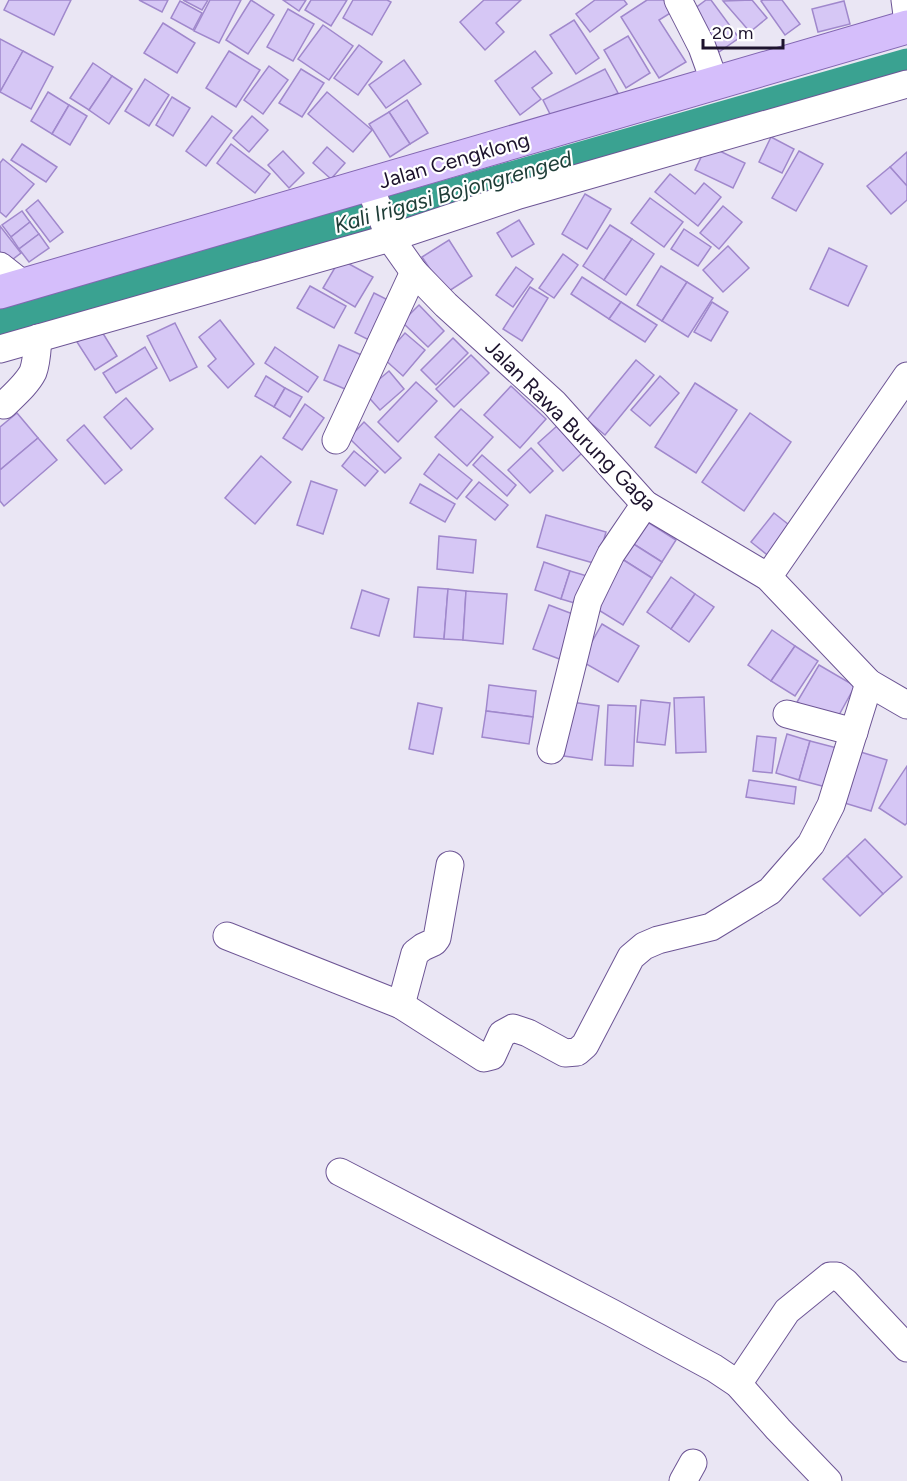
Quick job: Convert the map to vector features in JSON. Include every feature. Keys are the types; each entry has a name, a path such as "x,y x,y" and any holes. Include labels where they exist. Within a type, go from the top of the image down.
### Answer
{"main road":[{"name":"Jalan Cengklong","path":"8,281 371,190 715,83 907,27"}],"street":[{"path":"678,0 702,47 715,83"},
{"path":"905,0 907,15"},
{"path":"0,349 388,233 907,84"},
{"name":"Jalan Rawa Burung Gaga","path":"371,190 388,233 414,272 446,305 554,403 645,504 768,578 869,683 907,705"},
{"path":"336,440 414,272"},
{"path":"4,405 32,372 36,360 38,338"},
{"path":"768,578 907,376"},
{"path":"551,750 588,602 611,554 645,504"},
{"path":"227,936 401,1005 484,1058 492,1056 502,1034 513,1028 528,1033 565,1053 577,1052 585,1045 631,957 644,946 658,940 711,927 770,891 805,852 831,806 869,683"},
{"path":"787,714 854,732"},
{"path":"401,1005 415,953 437,938 450,865"},
{"path":"340,1172 714,1368 738,1384 828,1481"},
{"path":"738,1384 787,1311 830,1276 837,1276 845,1282 907,1348"}],"building":[{"path":"9,0 71,0 54,35 4,10"},
{"path":"139,0 168,0 162,12"},
{"path":"183,0 208,0 202,10"},
{"path":"210,0 241,0 219,43 194,31"},
{"path":"251,0 274,15 248,54 226,40"},
{"path":"283,0 306,0 299,11"},
{"path":"311,0 347,0 331,26 305,10"},
{"path":"353,0 391,2 372,35 343,18"},
{"path":"484,0 521,0 496,23 504,32 485,50 460,22"},
{"path":"595,0 624,0 627,4 590,32 576,14"},
{"path":"647,0 664,0 672,12 659,20 686,62 659,78 621,17"},
{"path":"706,0 711,0 739,38 719,52 690,12"},
{"path":"752,0 767,18 750,32 723,1"},
{"path":"782,0 800,24 785,35 761,1"},
{"path":"180,1 202,13 193,30 171,18"},
{"path":"844,1 850,24 818,32 812,9"},
{"path":"288,9 314,24 293,61 267,47"},
{"path":"574,20 599,58 576,74 550,35"},
{"path":"163,23 195,43 177,73 144,53"},
{"path":"323,25 353,46 329,80 298,59"},
{"path":"628,36 650,73 626,88 604,50"},
{"path":"0,39 23,51 0,92"},
{"path":"359,45 382,62 358,95 334,78"},
{"path":"23,51 53,67 31,109 0,92"},
{"path":"229,51 260,70 236,107 206,88"},
{"path":"535,51 552,73 532,88 541,99 520,115 495,81"},
{"path":"404,60 421,84 386,108 369,85"},
{"path":"93,63 112,76 89,110 70,98"},
{"path":"269,66 288,80 263,114 244,100"},
{"path":"301,69 324,83 302,117 279,103"},
{"path":"605,69 618,93 555,124 543,100"},
{"path":"112,76 132,89 109,124 89,110"},
{"path":"145,79 169,95 149,126 125,111"},
{"path":"48,92 69,105 52,134 31,121"},
{"path":"327,92 372,130 353,152 308,114"},
{"path":"172,97 190,108 173,136 156,125"},
{"path":"407,100 428,133 410,144 389,112"},
{"path":"69,105 87,116 70,145 52,134"},
{"path":"389,112 410,144 390,157 369,124"},
{"path":"212,116 232,131 206,166 186,151"},
{"path":"252,116 268,130 249,152 233,138"},
{"path":"771,137 794,149 782,173 759,162"},
{"path":"22,144 57,167 46,182 11,160"},
{"path":"231,144 270,174 255,193 217,163"},
{"path":"707,145 745,163 733,188 695,170"},
{"path":"327,147 345,163 331,179 313,163"},
{"path":"283,151 304,173 289,188 268,165"},
{"path":"799,151 823,164 796,211 772,198"},
{"path":"907,152 907,186 890,167"},
{"path":"3,159 34,184 6,217 0,212 0,163"},
{"path":"890,167 907,186 907,200 891,214 867,186"},
{"path":"670,174 695,194 704,183 721,197 698,226 655,192"},
{"path":"585,194 611,209 587,249 562,234"},
{"path":"650,198 683,222 664,247 631,223"},
{"path":"38,200 63,232 50,242 26,210"},
{"path":"723,206 742,222 719,249 700,233"},
{"path":"22,211 30,222 11,237 2,225"},
{"path":"519,220 534,244 512,257 497,233"},
{"path":"30,222 39,234 19,249 11,237"},
{"path":"610,225 632,239 604,280 583,266"},
{"path":"0,226 21,253 4,266 0,261"},
{"path":"684,229 711,247 698,266 671,249"},
{"path":"39,234 49,248 29,262 19,249"},
{"path":"632,239 654,254 626,295 604,280"},
{"path":"449,240 472,276 446,293 422,257"},
{"path":"728,246 749,268 723,292 703,270"},
{"path":"829,248 867,266 848,306 810,289"},
{"path":"563,254 578,265 554,298 539,288"},
{"path":"340,259 373,277 355,307 323,288"},
{"path":"661,266 687,282 662,321 637,305"},
{"path":"516,267 533,279 513,307 496,295"},
{"path":"582,277 621,302 609,319 571,294"},
{"path":"687,282 713,298 688,337 662,321"},
{"path":"310,286 346,306 334,328 297,308"},
{"path":"530,287 548,298 522,341 503,329"},
{"path":"374,293 394,303 375,343 355,333"},
{"path":"621,302 657,325 645,342 609,319"},
{"path":"712,302 728,312 711,341 694,332"},
{"path":"419,305 444,331 428,347 402,322"},
{"path":"220,320 254,364 228,388 208,366 216,359 199,337"},
{"path":"175,323 197,367 170,381 147,336"},
{"path":"99,327 117,356 95,370 77,342"},
{"path":"405,333 425,350 403,376 383,358"},
{"path":"453,338 468,353 436,385 421,370"},
{"path":"339,345 366,357 352,392 324,380"},
{"path":"145,347 157,368 116,393 103,373"},
{"path":"275,347 318,377 308,392 265,363"},
{"path":"471,355 489,373 454,407 436,389"},
{"path":"636,360 654,375 605,435 587,420"},
{"path":"389,371 404,389 380,410 364,392"},
{"path":"266,376 285,388 274,407 255,396"},
{"path":"660,376 679,393 650,426 631,410"},
{"path":"416,382 437,401 398,442 378,422"},
{"path":"695,383 737,410 696,473 655,447"},
{"path":"511,386 546,419 520,448 484,415"},
{"path":"285,388 302,397 290,417 274,407"},
{"path":"126,398 153,429 131,449 104,417"},
{"path":"305,404 324,418 302,450 283,438"},
{"path":"461,409 493,437 467,466 435,437"},
{"path":"17,413 38,438 0,470 0,427"},
{"path":"750,413 791,442 744,511 702,482"},
{"path":"364,422 401,458 385,473 349,438"},
{"path":"84,425 122,470 105,484 67,440"},
{"path":"557,426 582,453 563,471 538,443"},
{"path":"38,438 57,460 4,506 0,501 0,470"},
{"path":"531,448 553,471 530,493 508,470"},
{"path":"354,451 378,471 365,486 342,466"},
{"path":"439,454 472,480 457,499 424,474"},
{"path":"482,455 516,485 507,496 473,465"},
{"path":"261,456 291,482 255,524 225,498"},
{"path":"311,481 337,490 323,534 297,525"},
{"path":"479,482 508,505 495,520 466,497"},
{"path":"420,484 455,504 445,522 410,503"},
{"path":"774,513 798,532 775,561 751,542"},
{"path":"546,515 606,532 597,564 537,547"},
{"path":"646,521 676,540 662,562 632,543"},
{"path":"439,536 476,540 473,573 437,569"},
{"path":"632,543 662,562 652,578 622,559"},
{"path":"622,559 652,578 623,625 592,606"},
{"path":"544,562 570,571 561,599 535,590"},
{"path":"570,571 587,576 578,604 561,599"},
{"path":"671,577 695,594 671,629 647,612"},
{"path":"418,587 448,589 444,639 414,637"},
{"path":"448,589 466,591 463,640 444,639"},
{"path":"362,590 389,599 379,636 351,628"},
{"path":"466,591 507,594 503,644 463,640"},
{"path":"695,594 714,607 689,642 671,629"},
{"path":"549,605 578,616 562,660 533,649"},
{"path":"602,624 639,646 618,682 581,661"},
{"path":"772,630 795,646 771,681 748,665"},
{"path":"795,646 818,661 795,696 771,681"},
{"path":"819,665 855,686 834,724 797,702"},
{"path":"489,685 536,691 533,717 486,711"},
{"path":"704,697 706,752 676,753 674,698"},
{"path":"641,700 670,703 665,745 637,742"},
{"path":"571,702 599,706 592,760 564,756"},
{"path":"418,703 442,708 433,754 409,749"},
{"path":"608,705 636,706 633,766 605,765"},
{"path":"486,711 533,717 529,744 482,737"},
{"path":"787,734 810,741 799,780 776,773"},
{"path":"757,736 776,738 772,773 753,771"},
{"path":"810,741 841,749 830,788 799,780"},
{"path":"854,750 887,760 871,811 838,801"},
{"path":"907,766 907,823 905,825 879,808"},
{"path":"749,780 796,787 794,804 746,797"},
{"path":"865,839 902,877 883,894 847,856"},
{"path":"847,856 883,894 860,916 823,879"}],"waterway":[{"name":"Kali Irigasi Bojongrenged","path":"0,321 907,62"}]}
